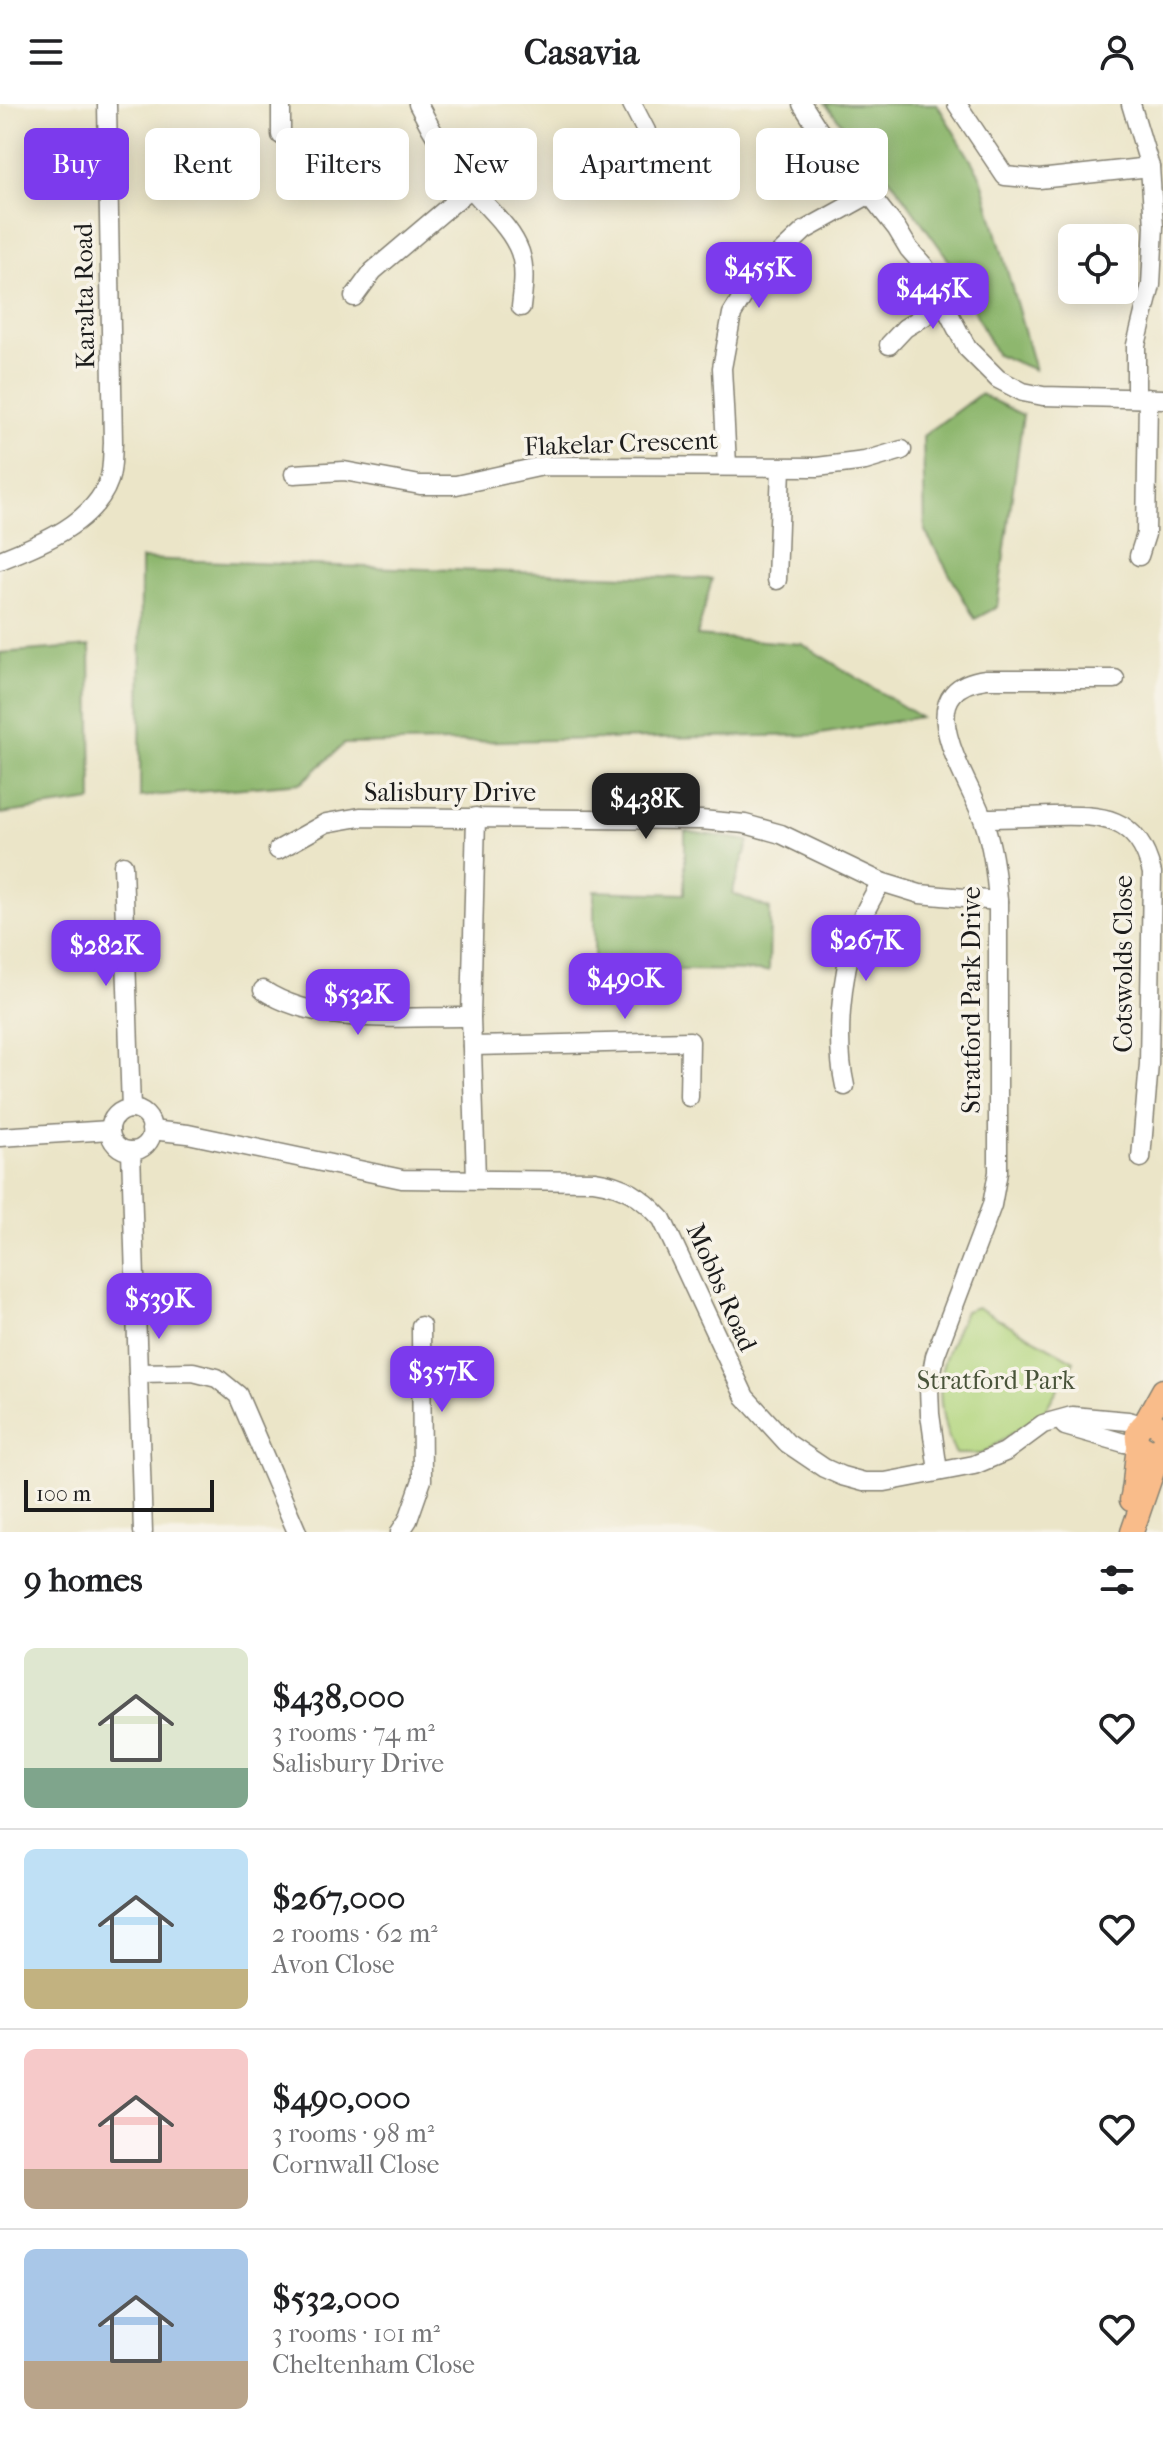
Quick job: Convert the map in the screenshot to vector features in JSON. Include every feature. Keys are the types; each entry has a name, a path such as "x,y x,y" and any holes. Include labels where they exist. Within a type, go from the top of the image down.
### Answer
{"main road":[{"path":"1121,1532 1135,1485 1136,1456 1163,1390"},
{"path":"1132,1532 1148,1432"},
{"path":"1139,1532 1163,1472"}],"street":[{"name":"Karalta Road","path":"0,560 35,547 85,513 106,487 112,466 107,104"},
{"path":"281,104 281,128"},
{"path":"418,104 430,128"},
{"path":"632,104 644,128"},
{"path":"802,104 817,128"},
{"path":"957,104 1005,176 1039,179 1150,167"},
{"path":"1131,104 1150,167 1154,226 1151,285 1136,345 1149,398 1146,534 1139,556"},
{"path":"354,297 373,271 457,200"},
{"path":"482,200 519,251 524,277 521,307"},
{"path":"727,465 722,368 732,314 755,277 805,230 859,200"},
{"path":"874,200 924,266 975,358 998,379 1043,396 1149,398"},
{"path":"889,345 905,328 943,305"},
{"name":"Flakelar Crescent","path":"294,474 344,471 420,485 456,485 543,466 817,467 865,461 902,450"},
{"path":"777,580 781,467"},
{"name":"Stratford Park Drive","path":"938,1471 929,1388 935,1356 992,1205 998,1172 998,901 995,859 983,818 955,761 948,736 946,710 953,694 967,682 986,679 1115,679"},
{"name":"Cotswolds Close","path":"983,818 1095,815 1113,821 1135,836 1147,852 1152,873 1149,1064 1141,1158"},
{"name":"Salisbury Drive","path":"278,850 326,823 360,817 701,820 745,824 781,834 881,882 920,894 998,901"},
{"path":"476,817 471,1017 476,1179"},
{"path":"123,865 131,1109"},
{"path":"845,1086 841,1070 845,977 857,929 881,882"},
{"path":"263,990 276,999 332,1015 471,1017"},
{"path":"472,1046 690,1041 689,1097"},
{"path":"131,1109 148,1118 151,1130 148,1142 131,1151 114,1143 110,1130 114,1118 131,1109"},
{"path":"0,1137 110,1130"},
{"name":"Mobbs Road","path":"151,1130 188,1134 402,1179 594,1181 625,1188 638,1195 662,1219 673,1238 745,1397 787,1443 824,1468 864,1482 885,1482 990,1460 1043,1424 1061,1421 1065,1426 1124,1443 1148,1432"},
{"path":"131,1151 143,1532"},
{"path":"400,1532 408,1520 422,1480 421,1326"},
{"path":"139,1373 193,1372 217,1378 238,1395 297,1532"}],"green space":[{"path":"825,104 937,104 981,177 1035,370 996,354 946,256 888,177 888,128 846,128"},
{"path":"980,394 1023,415 997,607 975,619 925,531 923,436"},
{"path":"141,559 712,579 697,636 802,644 920,717 815,735 344,744 301,783 140,797"},
{"path":"90,646 92,801 0,814 0,653"},
{"path":"685,831 749,841 732,893 770,909 769,971 594,969 594,891 685,894"},
{"name":"Stratford Park","path":"977,1307 1074,1361 1044,1412 982,1454 956,1454 942,1413 942,1369 965,1311"}]}
